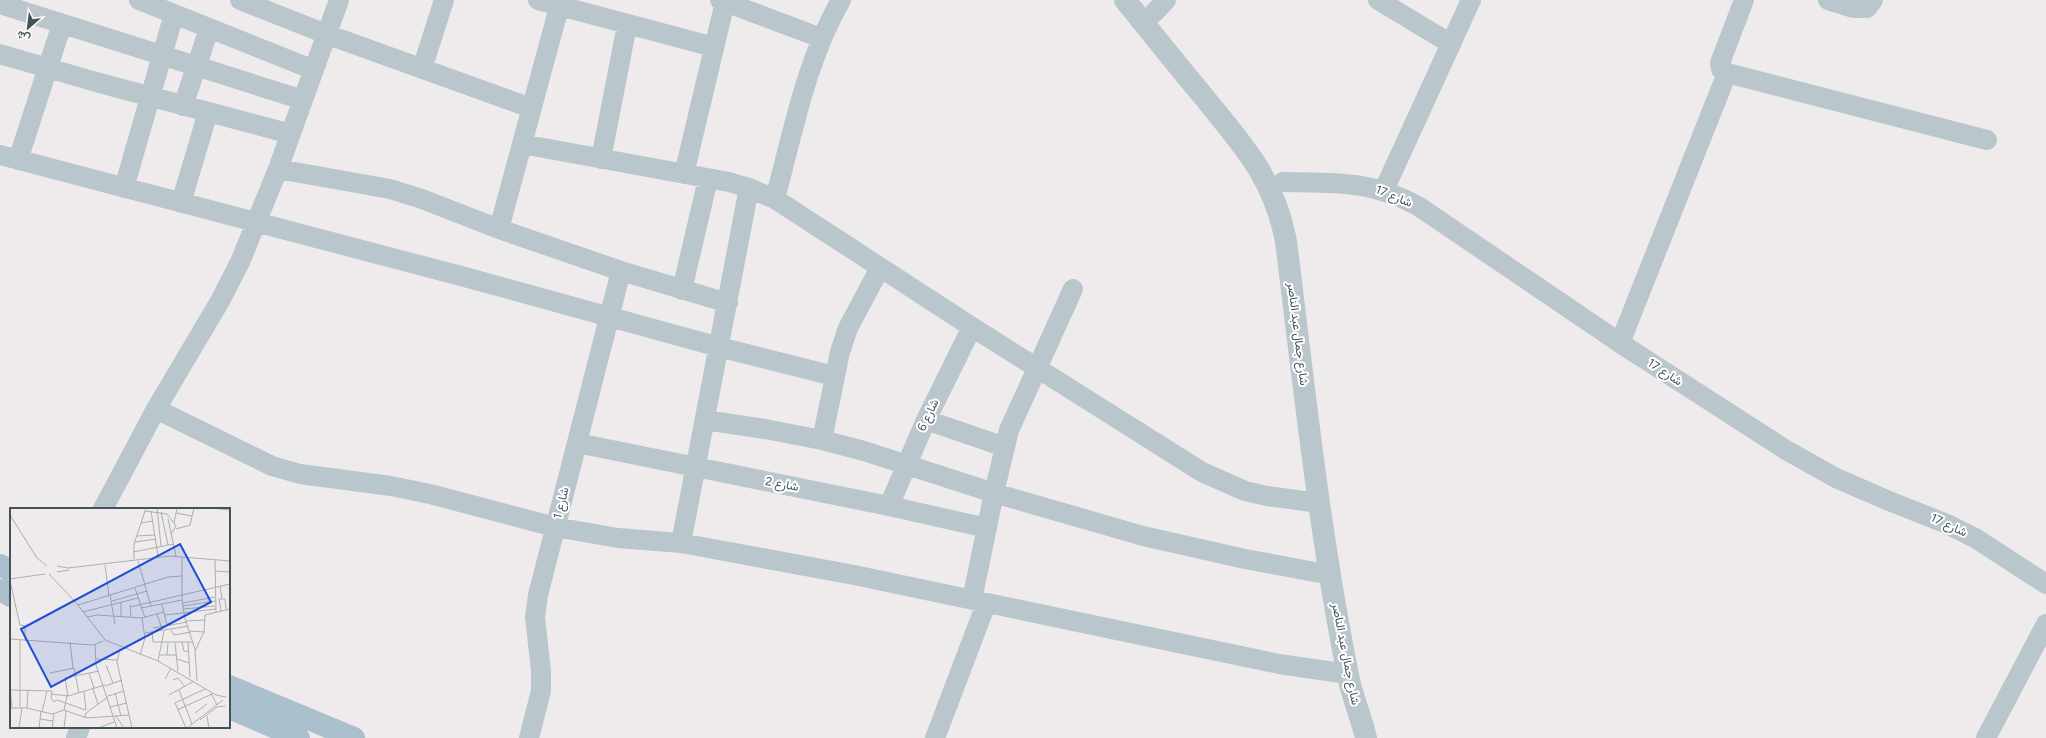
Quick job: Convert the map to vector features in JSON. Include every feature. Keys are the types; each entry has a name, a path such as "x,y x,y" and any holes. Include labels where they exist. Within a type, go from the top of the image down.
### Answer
{"main road":[{"path":"0,565 10,570"},
{"path":"0,590 10,595"},
{"path":"230,686 354,738"},
{"path":"230,708 288,736"}],"street":[{"path":"139,0 314,70"},
{"path":"240,0 326,34 531,108"},
{"path":"104,508 156,409 230,283 257,224 339,0"},
{"path":"422,69 444,0"},
{"path":"538,0 560,3 627,25 714,47"},
{"path":"775,199 811,68 821,38 841,0"},
{"name":"شارع جمال عبد الناصر","path":"1125,0 1254,160 1275,198 1286,241 1319,503 1331,575 1348,674 1355,706 1361,715 1366,738"},
{"path":"1378,0 1451,44"},
{"path":"1384,190 1471,0"},
{"path":"1744,0 1720,63 1721,69 1727,73 1987,140"},
{"path":"1828,0 1861,10 1867,8 1872,0"},
{"path":"684,174 714,47 723,1 749,5 821,38"},
{"path":"499,229 560,3"},
{"path":"0,4 303,100"},
{"name":"شارع جمال عبد الناصر","path":"1155,4 1266,155 1283,182 1293,208 1301,243 1331,501 1364,704 1361,715"},
{"path":"124,188 174,14"},
{"path":"62,24 48,68 9,158 609,316 719,347 834,376"},
{"path":"601,158 627,25"},
{"path":"183,106 209,29"},
{"path":"0,54 150,97 291,134"},
{"path":"1620,343 1727,73"},
{"path":"181,204 208,112"},
{"path":"522,144 708,179 749,188 775,199 972,327 1202,472 1223,482 1267,496 1319,503"},
{"path":"278,169 390,189 422,199 499,229 621,271 728,304"},
{"path":"682,290 708,179"},
{"name":"شارع 17","path":"1283,182 1346,183 1384,190 1418,206 1620,343 1805,461 1862,490 1918,511 1975,538 2046,584"},
{"path":"681,543 749,188"},
{"path":"822,440 834,376 848,328 880,268"},
{"name":"شارع 1","path":"529,738 541,691 541,672 535,617 538,595 621,271"},
{"path":"935,738 979,602 986,528 1010,430 1073,289"},
{"name":"شارع 6","path":"890,506 906,464 926,420 972,327"},
{"path":"156,409 272,466 293,472 430,494 555,527 618,538 681,543 854,575 1280,664 1348,674"},
{"path":"705,420 766,429 822,440 906,464 994,493 1194,548 1331,575"},
{"path":"926,420 1005,448"},
{"name":"شارع 2","path":"577,443 890,506 986,528"},
{"path":"1986,738 2046,624"},
{"path":"76,738 80,728"}]}
